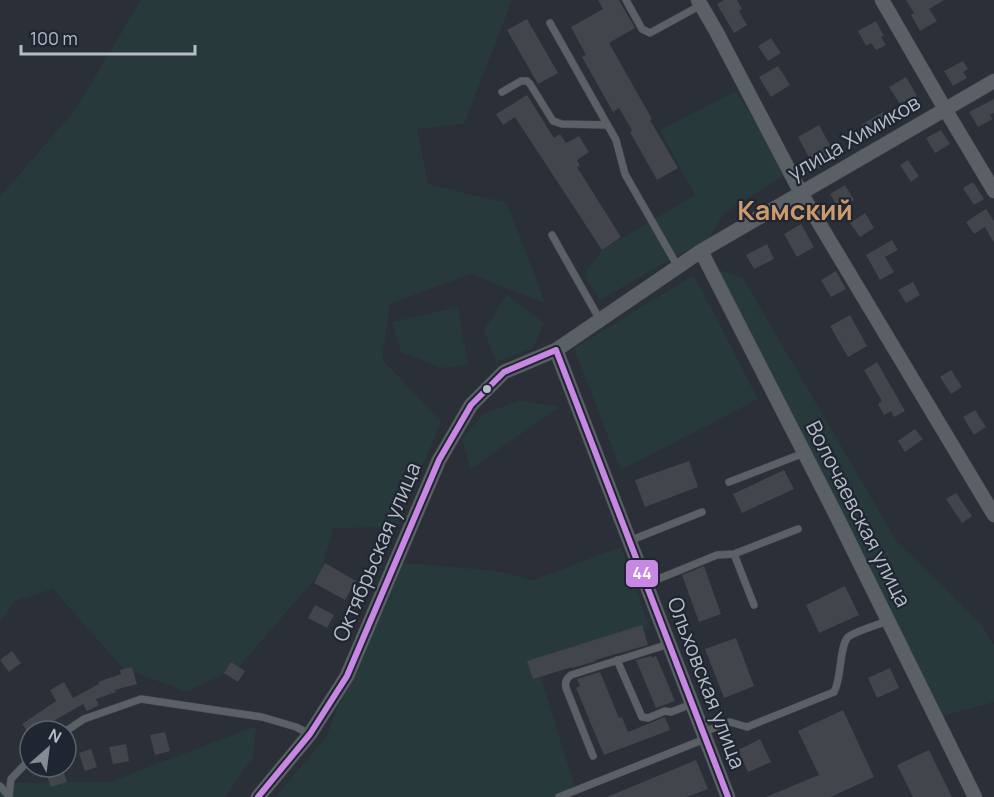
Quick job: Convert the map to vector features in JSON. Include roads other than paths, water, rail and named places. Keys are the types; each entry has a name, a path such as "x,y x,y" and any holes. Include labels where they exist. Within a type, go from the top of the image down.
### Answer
{"street":[{"path":"882,0 994,191"},
{"path":"699,3 801,193 994,515"},
{"name":"улица Химиков","path":"556,350 701,251 994,81"},
{"name":"Волочаевская улица","path":"701,251 975,797"},
{"name":"Ольховская улица","path":"556,350 692,704 724,796"},
{"name":"Октябрьская улица","path":"258,797 310,734 347,676 439,460 471,405 504,372 556,350"}],"lane":[{"path":"626,0 642,29 650,33 699,3"},
{"path":"550,23 616,140 625,174 678,267"},
{"path":"502,92 521,81 527,81 553,121 562,124 607,125"},
{"path":"552,235 600,320"},
{"path":"729,482 804,453"},
{"path":"629,541 702,512"},
{"path":"646,584 717,555 734,554 798,529"},
{"path":"734,554 754,605"},
{"path":"559,797 704,736 730,722 747,727 834,692 838,683 844,645 848,637 888,621"},
{"path":"593,756 565,683 567,678 669,644"},
{"path":"618,660 642,717 648,718 692,704"},
{"path":"78,723 141,699 262,717 296,727 310,734"},
{"path":"9,796 11,779 18,772"},
{"path":"0,786 9,796"}],"district":[{"name":"Камский","path":"795,211"}]}
